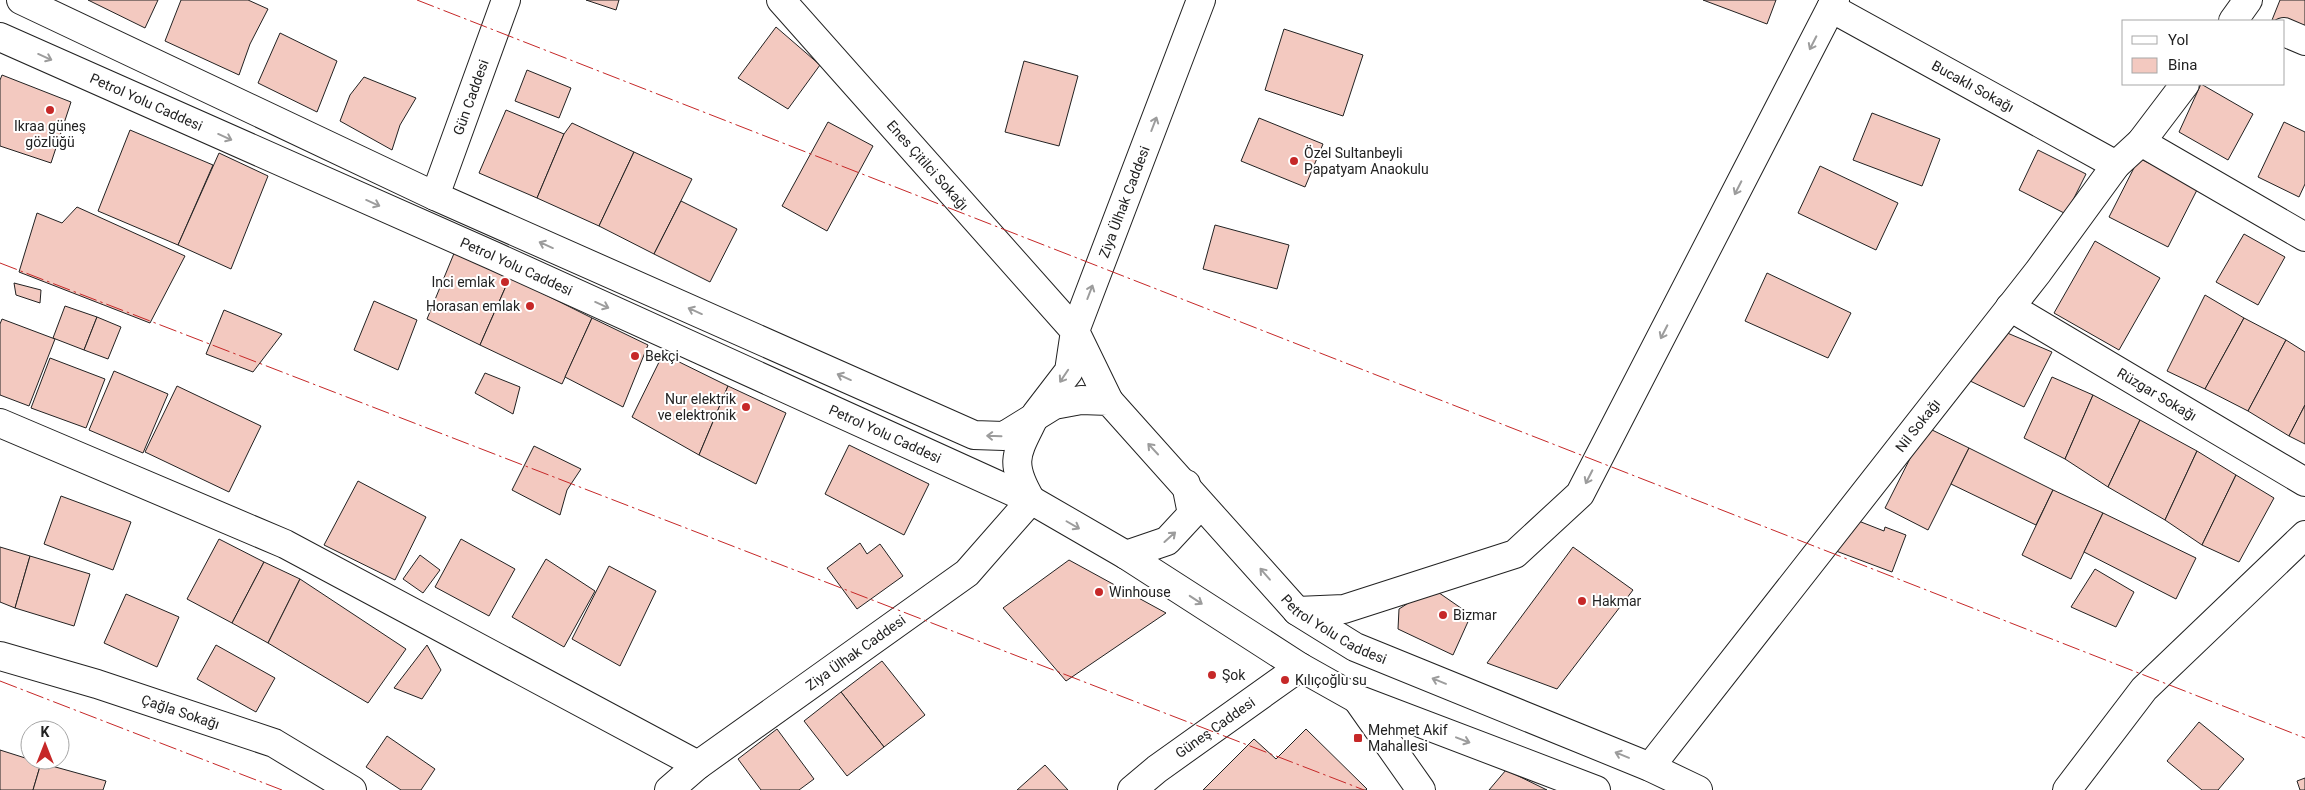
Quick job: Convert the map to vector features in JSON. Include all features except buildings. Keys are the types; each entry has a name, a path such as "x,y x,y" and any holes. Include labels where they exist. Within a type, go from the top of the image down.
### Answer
{"street":[{"path":"21,0 435,196 974,435 1004,436 1054,404 1081,400 1109,400 1075,331"},
{"name":"Gün Caddesi","path":"435,196 506,0"},
{"name":"Enes Çitilci Sokağı","path":"781,0 1075,331"},
{"name":"Ziya Ülhak Caddesi","path":"1036,414 1069,371 1075,331 1200,0"},
{"path":"1297,611 1344,609 1515,554 1580,494 1833,4"},
{"name":"Bucaklı Sokağı","path":"1833,4 2116,165"},
{"path":"2285,32 2305,41"},
{"name":"Petrol Yolu Caddesi","path":"0,37 494,256 1031,500 1126,555 1300,667 1357,699 1596,790"},
{"name":"Nil Sokağı","path":"1650,766 2038,272 2116,165 2141,142 2184,85"},
{"path":"2141,142 2305,238"},
{"name":"Rüzgar Sokağı","path":"2010,307 2305,482"},
{"name":"Petrol Yolu Caddesi","path":"1109,400 1186,484 1297,611 1355,647 1650,766 1698,790"},
{"path":"1031,500 1017,472 1016,455 1036,414"},
{"path":"0,423 285,544 698,765"},
{"path":"1126,555 1167,541 1192,514 1186,484"},
{"name":"Ziya Ülhak Caddesi","path":"668,790 698,765 967,573 1031,500"},
{"path":"2067,790 2144,689 2305,535"},
{"name":"Çağla Sokağı","path":"0,656 97,684 274,742 352,790"},
{"name":"Güneş Caddesi","path":"1132,790 1156,769 1300,667"},
{"path":"1357,699 1421,790"}],"power":[{"path":"417,0 2305,738"},
{"path":"0,263 1364,790"},
{"path":"0,681 282,790"}],"place":[{"name":"Ikraa güneş gözlüğü","path":"50,110"},
{"name":"Özel Sultanbeyli Papatyam Anaokulu","path":"1294,161"},
{"name":"Inci emlak","path":"505,282"},
{"name":"Horasan emlak","path":"530,306"},
{"name":"Bekçi","path":"635,356"},
{"name":"Nur elektrik ve elektronik","path":"746,407"},
{"name":"Winhouse","path":"1099,592"},
{"name":"Hakmar","path":"1582,601"},
{"name":"Bizmar","path":"1443,615"},
{"name":"Şok","path":"1212,675"},
{"name":"Kılıçoğlu su","path":"1285,680"},
{"name":"Mehmet Akif Mahallesi","path":"1358,738"}]}
